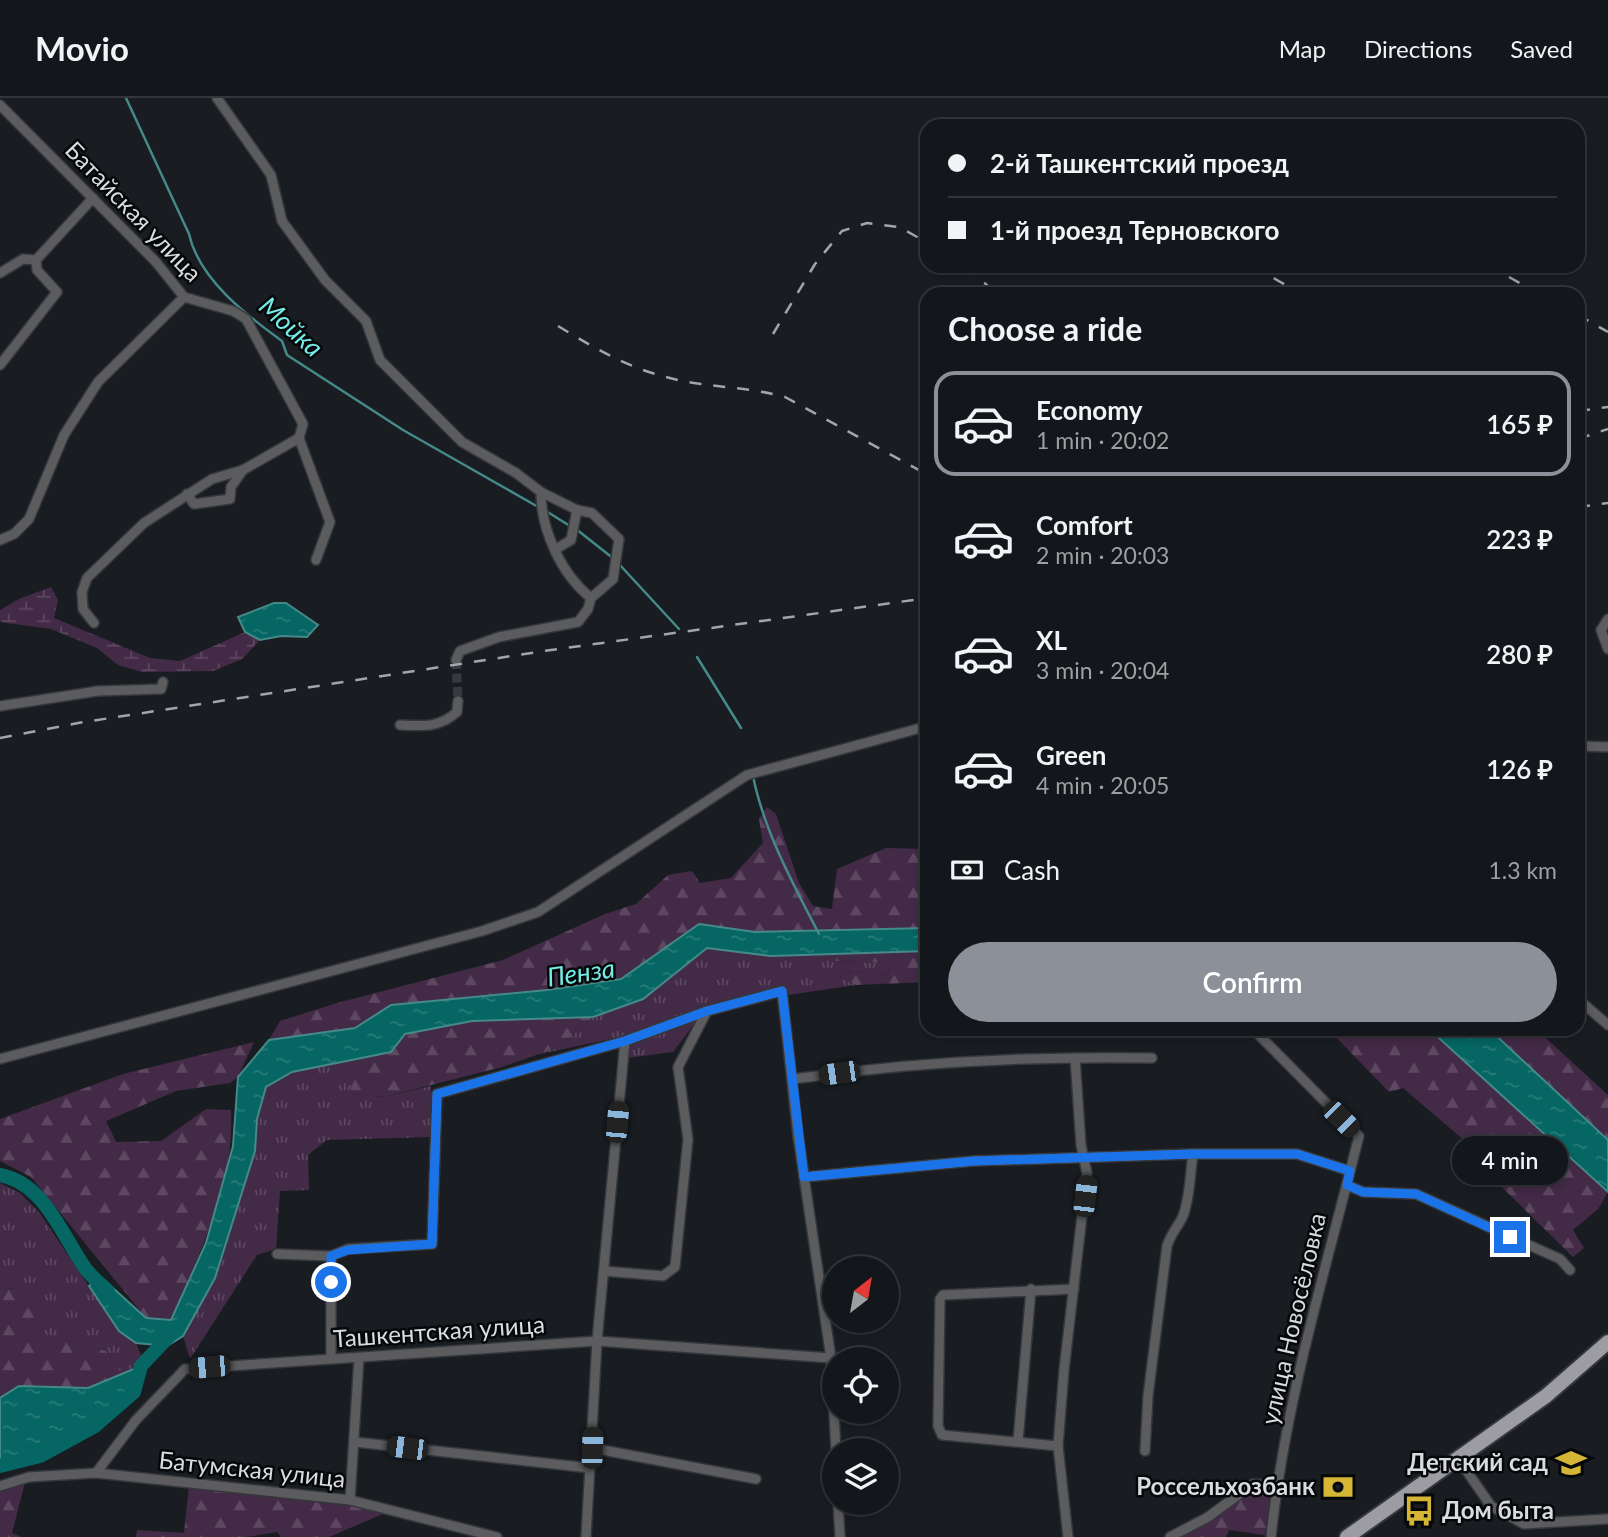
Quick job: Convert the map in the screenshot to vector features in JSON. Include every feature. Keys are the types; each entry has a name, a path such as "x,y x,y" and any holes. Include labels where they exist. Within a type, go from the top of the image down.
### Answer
{"main road":[{"path":"1347,1537 1546,1396 1608,1342"}],"street":[{"path":"217,98 271,175 282,221 325,280 366,321 380,360 463,442 541,492 577,510 592,513 618,539 613,579 591,598 588,609 578,622 499,636 460,651 456,660"},
{"name":"Батайская улица","path":"0,105 156,262 184,297 233,311 246,319 303,424 299,438 330,522 316,560"},
{"path":"0,365 57,292 37,270 36,260 93,198"},
{"path":"0,273 23,259 36,260"},
{"path":"0,540 14,534 29,519 64,435 98,382 166,318 184,297"},
{"path":"94,623 83,609 82,592 87,578 144,523 212,480 243,470 299,438"},
{"path":"187,494 194,504 230,499 231,487 243,470"},
{"path":"541,492 541,512 546,531 579,589 591,598"},
{"path":"556,549 571,540 577,510"},
{"path":"1608,619 1601,630 1608,649"},
{"path":"0,706 97,691 161,689 163,682"},
{"path":"400,724 433,726 446,722 457,712 458,701"},
{"path":"0,1059 482,931 538,912 747,775 920,728"},
{"path":"1585,746 1608,747"},
{"path":"276,1254 331,1256 348,1250 432,1244 437,1094 625,1041 707,1011 782,991 804,1177 829,1347"},
{"path":"1585,1005 1608,1026"},
{"path":"604,1271 663,1276 675,1267 688,1139 678,1067 707,1011"},
{"name":"улица Новосёловка","path":"1260,1036 1359,1136 1307,1342 1277,1485 1271,1537"},
{"path":"586,1537 597,1341 625,1041"},
{"path":"793,1079 862,1069 1075,1058 1152,1058"},
{"path":"1068,1537 1058,1446 1087,1173 1086,1156 1081,1145 1075,1058"},
{"path":"804,1177 974,1161 1193,1154 1297,1154 1350,1171"},
{"path":"1145,1451 1148,1396 1167,1246 1171,1231 1182,1219 1185,1210 1193,1154"},
{"path":"1347,1185 1363,1192 1416,1194 1560,1259 1570,1270"},
{"path":"331,1256 331,1358"},
{"path":"1018,1441 1031,1289"},
{"path":"1058,1446 942,1435 938,1426 940,1300 943,1295 1073,1289"},
{"name":"Ташкентская улица","path":"96,1473 136,1419 185,1369 597,1341 822,1357"},
{"path":"350,1500 359,1358"},
{"path":"355,1442 590,1468"},
{"path":"592,1448 756,1479"},
{"path":"1458,1460 1491,1506 1524,1524 1608,1519"},
{"name":"Батумская улица","path":"0,1486 29,1477 96,1473 350,1500 497,1537"},
{"path":"1170,1537 1208,1517 1253,1484 1277,1485"},
{"path":"839,1515 840,1537"}],"green space":[{"path":"51,587 58,600 54,618 150,658 180,661 245,632 260,640 242,659 213,671 142,672 118,665 97,648 51,629 0,622 0,610 19,599"},
{"path":"767,807 776,814 799,883 813,906 832,909 837,869 886,848 920,849 920,928 755,932 699,924 621,978 547,990 391,1005 355,1028 269,1040 280,1021 337,1003 503,960 605,914 636,904 668,875 692,871 700,883 731,878 763,843 759,819"},
{"path":"707,948 771,956 834,952 836,961 889,963 888,975 844,971 839,977 856,985 788,995 783,986 707,1007 673,1052 627,1058 624,1036 536,1055 559,1047 593,1017 643,999"},
{"path":"920,951 920,982 856,985 839,977 844,971 888,975 889,963 836,961 834,952"},
{"path":"593,1017 559,1047 502,1067 384,1097 351,1094 350,1061 391,1052 405,1034 472,1021"},
{"path":"1335,1036 1437,1036 1608,1192 1598,1209 1573,1230 1584,1248 1573,1257 1462,1148 1465,1141 1403,1088 1389,1092"},
{"path":"1497,1036 1544,1036 1608,1095 1608,1140"},
{"path":"254,1042 238,1077 230,1083 176,1091 106,1121 116,1142 161,1141 206,1109 231,1110 227,1166 203,1244 171,1321 146,1318 31,1177 0,1161 0,1119 123,1074"},
{"path":"350,1061 352,1094 384,1097 431,1086 430,1137 327,1140 308,1155 309,1190 280,1191 276,1249 257,1255 190,1359 183,1336 215,1278 255,1152 257,1119 266,1087 292,1072"},
{"path":"0,1183 20,1193 39,1212 119,1331 136,1343 143,1360 125,1374 106,1351 39,1335 43,1305 19,1289 0,1288"},
{"path":"0,1288 19,1289 44,1305 40,1335 106,1351 125,1374 88,1388 19,1386 0,1398"},
{"path":"25,1482 12,1533 21,1537 0,1537 0,1491"},
{"path":"189,1485 349,1503 385,1513 329,1537 281,1537 277,1532 246,1537 136,1537 137,1530 184,1533"},
{"path":"1253,1489 1271,1491 1265,1535 1229,1530 1226,1537 1179,1537 1210,1521"}],"water":[{"path":"274,603 286,603 318,625 307,637 281,636 260,640 245,632 238,617"},
{"path":"699,924 755,932 920,928 920,951 771,956 707,948 643,999 593,1017 472,1021 405,1034 391,1052 292,1072 266,1087 257,1119 255,1151 215,1278 183,1336 167,1346 136,1343 119,1331 89,1286 100,1276 146,1318 171,1320 206,1243 233,1146 238,1077 269,1040 355,1028 391,1005 547,990 621,979"},
{"path":"1437,1036 1497,1036 1608,1140 1608,1192"},
{"path":"141,1366 134,1392 95,1426 40,1456 0,1466 0,1398 19,1386 88,1388"}],"waterway":[{"name":"Мойка","path":"126,98 194,250 213,281 239,308 282,341 287,355 403,430 540,508"},
{"path":"546,511 570,526"},
{"path":"576,529 614,559"},
{"path":"619,564 679,629"},
{"path":"697,657 741,728"},
{"path":"753,776 772,837 819,934"},
{"path":"0,1175 29,1188 40,1199 85,1268 108,1291"},
{"path":"0,1466 40,1456 95,1426 134,1392 141,1366 173,1332"}],"tunnel":[{"path":"456,660 458,701"}],"railway":[{"path":"773,334 815,264 842,231 867,223 899,227 920,239"},
{"path":"974,273 989,287"},
{"path":"1265,273 1289,287"},
{"path":"1509,277 1527,287"},
{"path":"1585,319 1608,332"},
{"path":"558,326 610,356 651,373 681,381 785,397 920,471"},
{"path":"1585,410 1608,407"},
{"path":"1585,437 1608,429"},
{"path":"1585,506 1608,503"},
{"path":"0,738 78,723 544,651 920,599"}],"place":[{"name":"Детский сад","path":"1571,1463"},
{"name":"Россельхозбанк","path":"1338,1487"},
{"name":"Дом быта","path":"1419,1511"}],"route":[{"path":"331,1282 331,1256 348,1250 432,1244 437,1094 625,1041 707,1011 782,991 804,1177 1044,1157 1297,1154 1350,1171 1347,1185 1363,1192 1416,1194 1510,1237"}],"water label":[{"name":"Пенза","path":"581,973"}]}
